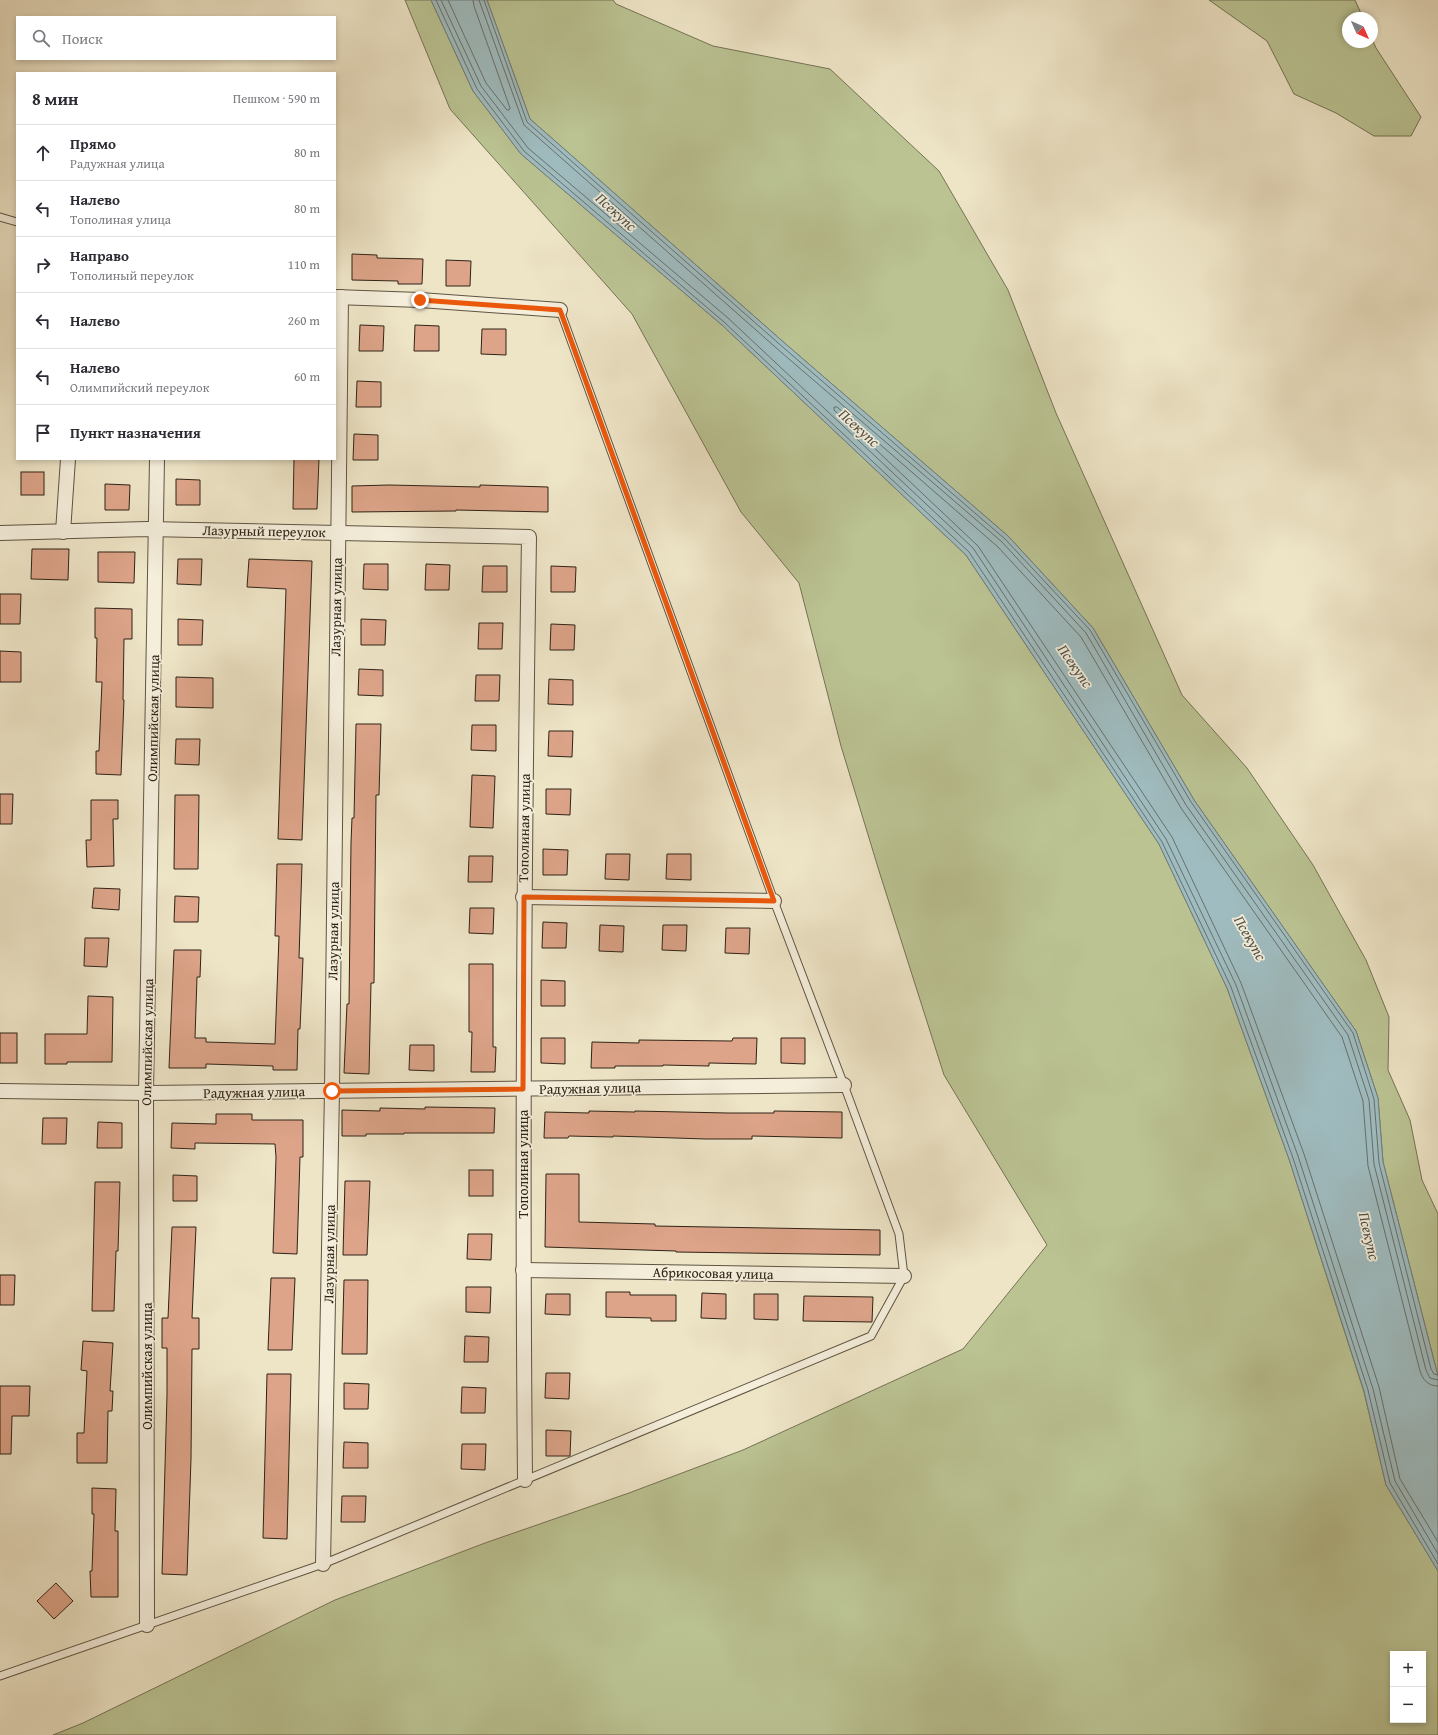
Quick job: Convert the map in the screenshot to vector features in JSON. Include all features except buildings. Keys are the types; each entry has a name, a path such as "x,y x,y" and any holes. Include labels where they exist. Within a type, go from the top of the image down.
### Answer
{"street":[{"path":"338,297 560,310"},
{"name":"Лазурная улица","path":"323,1564 332,1091 338,297"},
{"path":"63,532 68,460"},
{"name":"Олимпийская улица","path":"147,1625 146,1093 156,460"},
{"name":"Лазурный переулок","path":"0,533 156,529 529,537"},
{"name":"Тополиная улица","path":"525,1480 523,1089 529,537"},
{"path":"524,897 774,901"},
{"name":"Радужная улица","path":"0,1091 146,1093 844,1084"},
{"name":"Абрикосовая улица","path":"523,1270 904,1276"}],"lane":[{"path":"0,217 16,222"},
{"path":"0,1676 323,1564 871,1336 904,1276 899,1234 844,1084 774,901 560,310"}],"green space":[{"path":"405,0 431,0 473,91 521,154 722,325 966,555 1159,844 1227,988 1289,1159 1364,1392 1386,1485 1438,1571 1438,1735 53,1735 83,1723 335,1600 485,1543 629,1493 743,1450 963,1349 1047,1245 944,1075 841,746 799,583 741,512 632,314 450,109"},
{"path":"487,0 613,0 616,4 713,46 830,69 939,171 1008,290 1056,413 1182,695 1247,768 1313,865 1366,960 1389,1017 1388,1070 1410,1120 1422,1180 1438,1214 1438,1376 1383,1162 1378,1098 1356,1031 1194,800 1093,628 1008,536 788,346 530,119"},
{"path":"1209,0 1355,0 1360,12 1342,12 1342,48 1376,48 1421,117 1411,136 1374,136 1336,113 1294,94 1267,41"}],"water":[{"name":"Псекупс","path":"431,0 487,0 530,119 788,346 1008,536 1093,628 1194,800 1356,1031 1378,1098 1383,1162 1438,1376 1438,1571 1386,1485 1364,1391 1289,1159 1227,988 1159,844 966,555 722,325 521,154 473,91"}],"route":[{"path":"332,1091 523,1089 524,897 774,901 560,310 420,300"}]}
